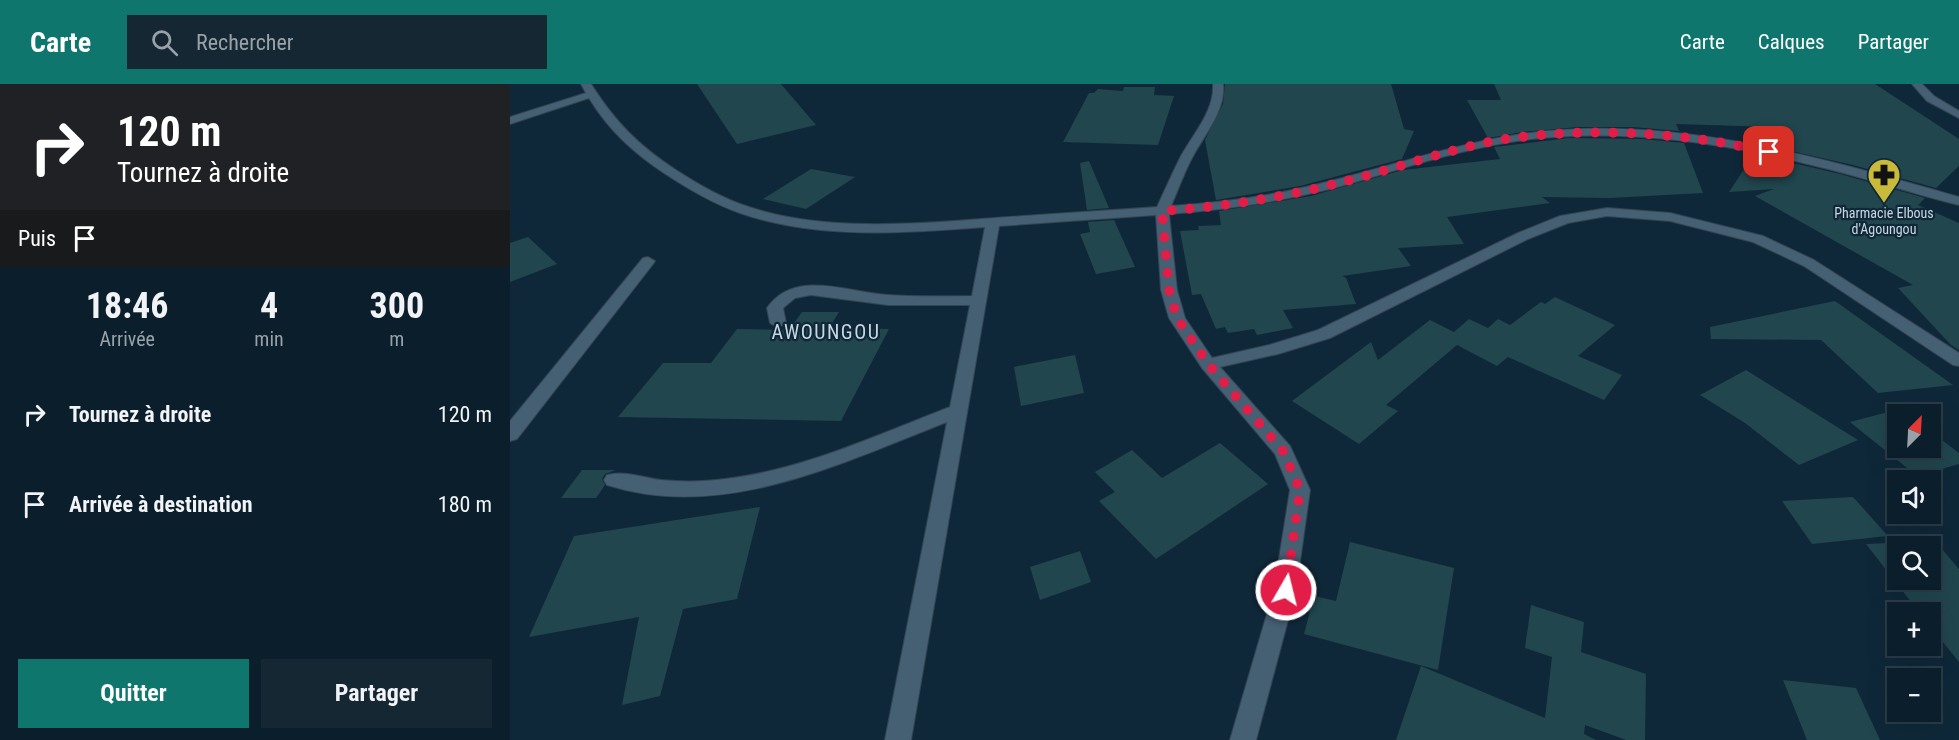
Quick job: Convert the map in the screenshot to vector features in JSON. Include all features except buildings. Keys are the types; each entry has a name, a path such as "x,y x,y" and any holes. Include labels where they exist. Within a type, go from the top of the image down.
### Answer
{"street":[{"path":"1218,84 1219,94 1210,118 1186,158 1162,211 1169,290 1177,318 1208,364 1283,451 1300,490 1286,590 1243,740"},
{"path":"1917,84 1921,91 1959,115"},
{"path":"510,122 589,89 623,136 681,178 711,196 748,211 788,220 852,226 993,222 1240,204 1281,196 1371,174 1424,158 1511,138 1599,132 1678,137 1748,147 1849,170 1959,201"},
{"path":"1208,364 1272,350 1324,334 1523,236 1565,219 1607,212 1670,217 1714,226 1758,239 1809,264 1959,361"},
{"path":"898,740 993,222"},
{"path":"510,434 648,261"},
{"path":"778,323 775,308 779,302 790,294 801,291 817,290 895,300 978,301"},
{"path":"614,480 657,488 694,489 754,482 807,467 958,411"}],"place":[{"name":"Pharmacie Elbous d'Agoungou","path":"1884,204"}],"district":[{"name":"AWOUNGOU","path":"826,332"}],"route":[{"path":"1286,590 1300,490 1283,451 1208,364 1177,318 1169,290 1162,211 1240,204 1302,192 1424,158 1511,138 1599,132 1678,137 1769,152"}]}
